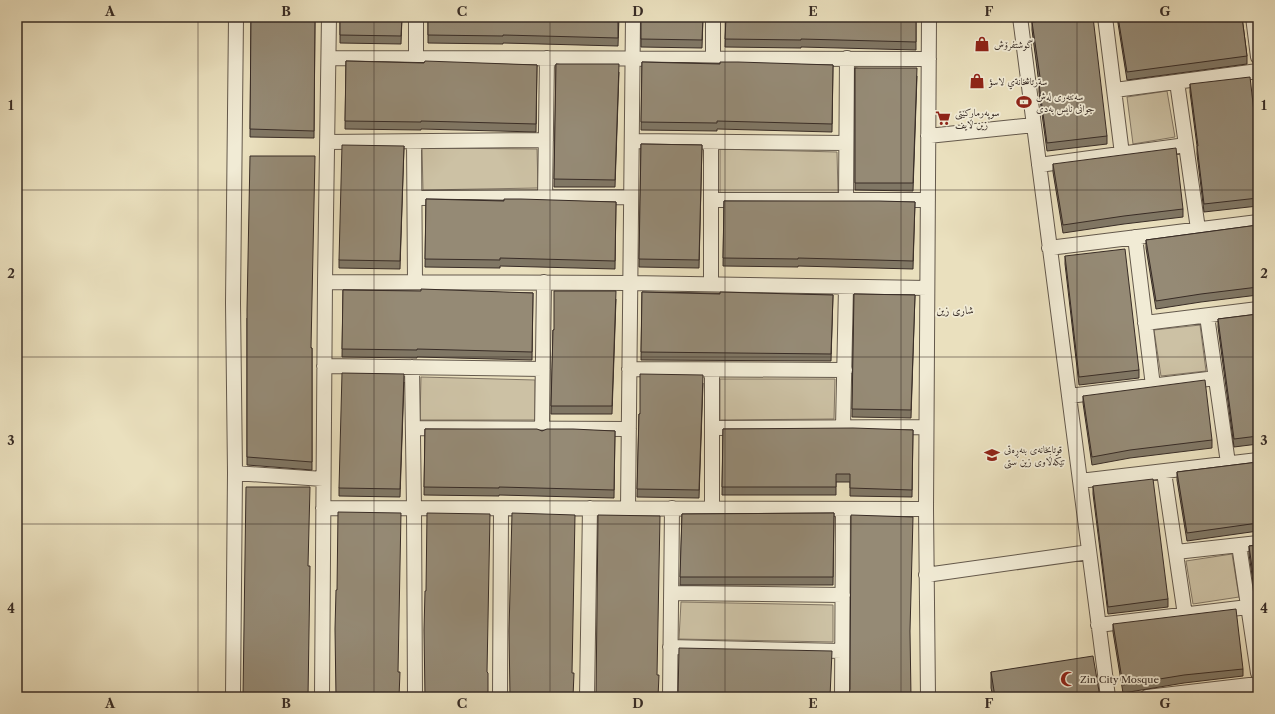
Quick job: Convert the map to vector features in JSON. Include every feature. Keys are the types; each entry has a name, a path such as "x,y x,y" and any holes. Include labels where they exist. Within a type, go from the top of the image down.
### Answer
{"street":[{"path":"233,697 236,473 233,303 236,17"},
{"path":"322,697 324,366 329,17"},
{"path":"416,17 416,58"},
{"path":"628,509 633,17"},
{"path":"713,17 713,58"},
{"path":"928,697 926,427 929,17"},
{"path":"1020,17 1108,697"},
{"path":"1105,17 1122,154"},
{"path":"1253,17 1258,57"},
{"path":"329,58 929,59"},
{"path":"545,198 547,58"},
{"path":"846,200 847,58"},
{"path":"1114,90 1258,71"},
{"path":"1177,82 1198,229"},
{"path":"928,136 1034,125"},
{"path":"327,142 546,140"},
{"path":"632,141 846,143"},
{"path":"414,142 415,282"},
{"path":"711,142 711,284"},
{"path":"1039,165 1186,145"},
{"path":"414,198 631,198"},
{"path":"711,200 928,200"},
{"path":"1049,248 1258,222"},
{"path":"1135,237 1153,386"},
{"path":"325,282 544,282 927,288"},
{"path":"542,430 544,282"},
{"path":"844,427 846,287"},
{"path":"1145,323 1258,310"},
{"path":"1207,316 1228,463"},
{"path":"324,366 543,369"},
{"path":"412,367 415,697"},
{"path":"629,369 844,370"},
{"path":"712,370 712,509"},
{"path":"1069,396 1216,378"},
{"path":"712,428 926,427"},
{"path":"413,428 629,430"},
{"path":"1080,482 1258,460"},
{"path":"1164,472 1185,615"},
{"path":"236,473 323,479"},
{"path":"323,508 926,509"},
{"path":"500,697 501,508"},
{"path":"586,697 590,508"},
{"path":"670,697 672,508"},
{"path":"842,697 843,509"},
{"path":"1176,552 1258,543"},
{"path":"1239,545 1258,673"},
{"path":"926,576 1089,552"},
{"path":"671,593 843,595"},
{"path":"1098,625 1248,607"},
{"path":"670,647 842,651"},
{"path":"1147,697 1258,684"}],"shaded area":[{"path":"1167,91 1175,137 1133,144 1127,97"},
{"path":"422,148 537,149 538,188 423,190"},
{"path":"720,149 837,152 838,193 720,193"},
{"path":"1200,325 1206,371 1161,376 1154,330"},
{"path":"421,377 535,380 535,420 420,420"},
{"path":"720,379 835,379 834,419 720,420"},
{"path":"1232,554 1239,597 1193,604 1186,561"},
{"path":"681,602 833,605 833,642 679,639"}],"building":[{"path":"251,17 315,17 314,131 250,129"},
{"path":"340,17 402,17 401,36 340,35"},
{"path":"428,17 618,17 618,38 428,35"},
{"path":"641,17 703,17 702,40 641,39"},
{"path":"726,17 916,17 916,42 725,39"},
{"path":"1077,17 1093,17 1107,136 1047,143 1039,84 1041,84 1032,22"},
{"path":"1118,17 1242,17 1247,56 1127,72"},
{"path":"346,61 424,63 425,61 537,65 536,124 345,121"},
{"path":"642,62 720,64 720,62 738,62 833,65 832,124 717,121 717,123 641,122"},
{"path":"556,64 619,64 615,180 554,179"},
{"path":"855,68 917,68 913,183 855,183"},
{"path":"1250,77 1258,147 1258,198 1204,204 1190,84"},
{"path":"641,144 702,145 699,260 639,259"},
{"path":"342,145 404,146 400,261 339,260"},
{"path":"1176,148 1183,209 1063,225 1053,164"},
{"path":"250,156 315,156 311,348 312,462 247,457 247,310"},
{"path":"426,199 504,201 504,199 521,199 616,202 615,261 500,258 500,260 425,259"},
{"path":"724,201 915,202 913,261 723,258"},
{"path":"1258,225 1258,287 1156,301 1146,240"},
{"path":"1125,249 1139,370 1079,377 1065,256"},
{"path":"421,289 533,293 532,352 342,349 343,290 421,291"},
{"path":"554,291 616,291 612,406 551,406"},
{"path":"642,292 720,294 720,292 833,295 831,354 641,352"},
{"path":"854,294 915,295 911,410 852,409"},
{"path":"1258,314 1258,436 1234,439 1218,319"},
{"path":"342,373 404,374 400,489 339,488"},
{"path":"640,374 703,375 699,490 637,489"},
{"path":"1205,380 1212,440 1130,450 1092,457 1083,396"},
{"path":"853,428 913,430 912,490 850,488 850,474 836,474 836,487 722,487 723,429"},
{"path":"425,429 537,429 542,431 547,429 573,429 615,431 614,490 424,487"},
{"path":"1258,462 1258,523 1187,533 1177,472"},
{"path":"1153,479 1168,599 1108,607 1093,486"},
{"path":"246,487 310,487 308,566 310,566 308,697 243,697"},
{"path":"338,512 401,513 398,672 400,672 399,697 336,697 335,629"},
{"path":"427,513 490,514 487,672 488,697 425,697 424,630"},
{"path":"512,513 575,515 572,673 574,673 573,697 510,697 509,631"},
{"path":"834,513 833,577 680,577 682,514"},
{"path":"598,515 660,516 657,675 659,675 658,697 596,697"},
{"path":"851,515 913,517 910,631 911,697 849,697"},
{"path":"1258,545 1258,610 1249,546"},
{"path":"1236,609 1243,669 1184,675 1123,685 1113,624"},
{"path":"679,648 832,651 830,697 678,697"},
{"path":"1093,656 1100,697 995,697 991,672"}],"place":[{"name":"گوشتفرۆش","path":"982,44"},
{"name":"سةرتاشخانةي لاسؤ","path":"977,81"},
{"name":"سەنتەری لەش جوانی نایس بەدی","path":"1024,102"},
{"name":"سوپەرماركێتی زین ڵایف","path":"943,118"},
{"name":"قوتابخانەی بنەڕەتی تێکەڵاوی زین ستی","path":"992,455"},
{"name":"Zin City Mosque","path":"1068,679"}],"district":[{"name":"شاری زین","path":"955,310"}]}
